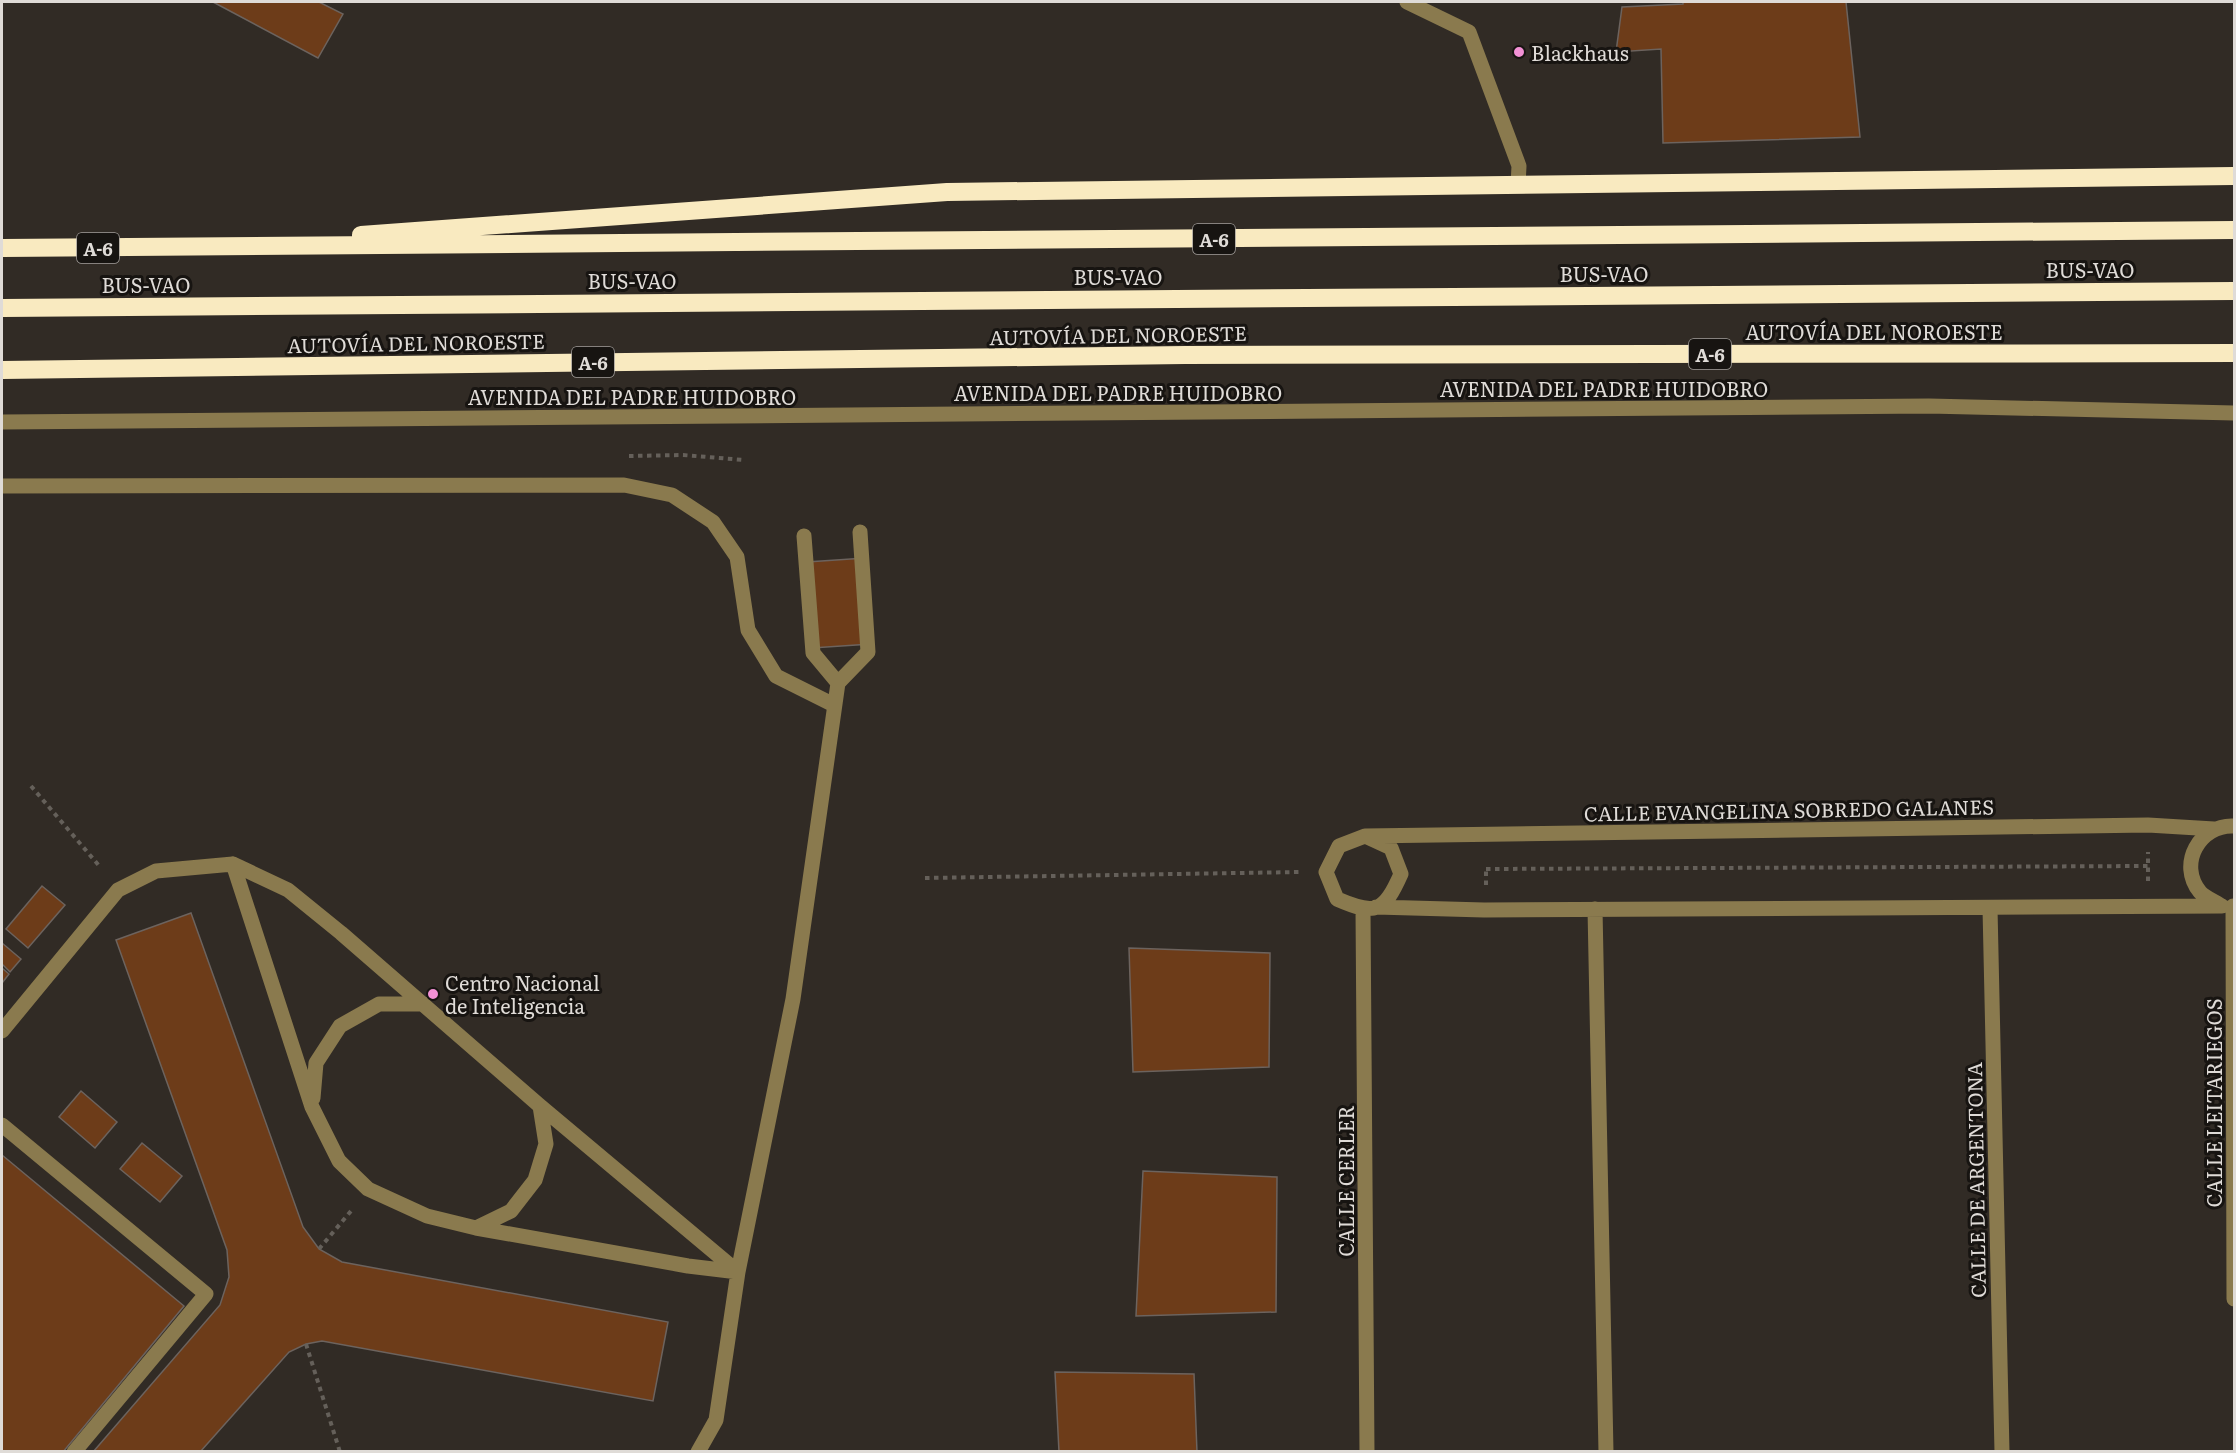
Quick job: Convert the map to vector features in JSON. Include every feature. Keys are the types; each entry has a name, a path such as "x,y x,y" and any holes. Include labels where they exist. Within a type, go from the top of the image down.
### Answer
{"highway":[{"path":"194,248 947,192 2235,176"},
{"name":"A-6","path":"2,248 2235,230"},
{"name":"BUS-VAO","path":"2,308 2235,291"},
{"name":"AUTOVÍA DEL NOROESTE","path":"2,370 1185,355 2235,353"}],"street":[{"path":"1407,2 1469,32 1519,166 1518,185"},
{"name":"AVENIDA DEL PADRE HUIDOBRO","path":"2,422 1929,406 2235,413"},
{"path":"2,486 624,485 672,495 714,522 737,557 748,630 776,676 834,705"},
{"path":"698,1452 716,1420 738,1272 793,999 838,683 868,652 860,532"},
{"path":"804,536 813,653 838,683"},
{"name":"CALLE EVANGELINA SOBREDO GALANES","path":"1365,836 2148,825 2214,829 2235,826"},
{"path":"2214,829 2195,845 2190,870 2200,893 2230,906"},
{"path":"1370,908 1390,900 1401,874 1391,848 1365,836 1339,846 1326,872 1338,899 1370,908 1484,910 2230,906"},
{"path":"2,1031 118,890 156,871 233,864 288,890 738,1272"},
{"path":"233,864 312,1107 339,1161 368,1190 426,1216 476,1228 688,1266 738,1272"},
{"name":"CALLE LEITARIEGOS","path":"2230,906 2235,1299"},
{"name":"CALLE CERLER","path":"1367,1452 1370,908"},
{"name":"CALLE DE ARGENTONA","path":"1990,908 2002,1452"},
{"path":"1595,909 1606,1452"},
{"path":"312,1107 316,1063 340,1026 379,1004 424,1004"},
{"path":"476,1228 511,1211 535,1180 546,1144 540,1106"},
{"path":"2,1125 206,1294 74,1452"}],"path":[{"path":"31,786 106,875"},
{"path":"2148,825 2148,907"},
{"path":"1484,910 1488,834"},
{"path":"1486,869 2148,866"},
{"path":"926,878 1326,872"},
{"path":"319,1249 345,1218"},
{"path":"306,1344 340,1452"}],"building":[{"path":"213,2 319,2 343,14 318,58"},
{"path":"1683,2 1846,2 1860,137 1663,143 1661,49 1616,52 1622,7 1683,4"},
{"path":"865,558 871,644 812,648 807,562"},
{"path":"42,886 65,905 28,948 6,929"},
{"path":"191,913 303,1227 319,1249 342,1262 668,1322 653,1401 322,1341 306,1344 289,1352 200,1452 93,1452 220,1305 229,1277 227,1250 116,940"},
{"path":"2,943 21,959 10,972 2,964"},
{"path":"1129,948 1270,953 1269,1067 1133,1072"},
{"path":"2,968 9,974 2,983"},
{"path":"81,1091 117,1122 95,1148 59,1117"},
{"path":"142,1143 182,1176 160,1202 120,1169"},
{"path":"2,1155 184,1306 63,1452 2,1452"},
{"path":"1143,1171 1277,1177 1276,1312 1136,1316"},
{"path":"1055,1372 1194,1374 1197,1452 1059,1452"}],"place":[{"name":"Blackhaus","path":"1519,52"},
{"name":"Centro Nacional de Inteligencia","path":"433,994"}]}
